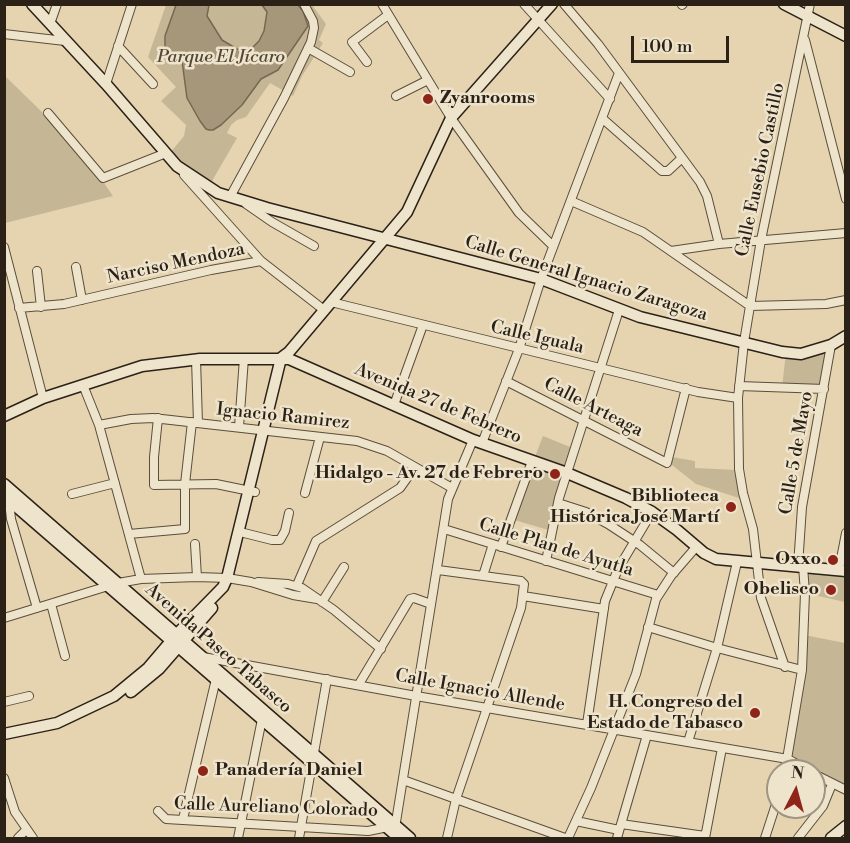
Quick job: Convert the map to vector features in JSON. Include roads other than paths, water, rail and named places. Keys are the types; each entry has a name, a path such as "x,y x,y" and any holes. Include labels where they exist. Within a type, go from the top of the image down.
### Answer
{"main road":[{"name":"Calle General Ignacio Zaragoza","path":"32,4 177,166 207,187 235,198 541,279 619,310 798,355 831,345 846,336"},
{"path":"4,734 57,723 106,700 128,686 227,590 286,356 411,204 451,118 552,4"},
{"path":"784,4 846,36"},
{"name":"Avenida 27 de Febrero","path":"4,416 43,398 142,366 196,359 286,356 478,442 567,473 618,494 652,512 716,560 842,570"},
{"name":"Avenida Paseo Tabasco","path":"4,484 113,585"},
{"path":"230,579 244,533 252,491"},
{"name":"Avenida Paseo Tabasco","path":"7,498 178,640 216,679 262,719 314,759"},
{"path":"4,740 58,729 109,705 144,682 178,640"},
{"name":"Avenida Paseo Tabasco","path":"178,640 203,657 394,833 410,838"},
{"path":"831,838 846,826"}],"street":[{"path":"50,24 57,4"},
{"path":"106,84 132,4"},
{"path":"304,4 313,25 313,35 235,198 314,246"},
{"path":"382,4 451,118 519,213 553,246"},
{"path":"524,4 610,99"},
{"path":"564,4 620,73 704,188 719,244"},
{"name":"Calle Eusebio Castillo","path":"786,667 763,605 753,529 743,493 739,469 738,398 744,342 761,240 810,4"},
{"path":"367,62 352,42 388,15"},
{"path":"4,34 65,41"},
{"path":"803,36 846,199"},
{"path":"118,46 153,84"},
{"path":"308,48 350,72"},
{"path":"394,833 448,499 478,442 519,349 553,246 620,73"},
{"path":"396,96 428,80"},
{"path":"48,113 103,178 166,153"},
{"path":"603,119 663,172 668,171 682,158"},
{"path":"177,166 261,261"},
{"path":"571,201 626,223 750,306 826,304 846,300"},
{"path":"671,251 719,244 846,233"},
{"path":"4,247 43,398"},
{"name":"Narciso Mendoza","path":"19,308 82,300 211,270 261,261 327,306"},
{"path":"76,267 82,300"},
{"path":"37,271 40,307"},
{"name":"Calle Iguala","path":"327,306 423,325 602,369 738,398"},
{"path":"546,561 558,503 619,310"},
{"path":"394,405 423,325"},
{"name":"Calle 5 de Mayo","path":"788,759 802,670 805,593 800,566 803,500 831,345"},
{"path":"239,427 244,358"},
{"path":"129,534 185,529 185,484 195,423 196,359"},
{"name":"Calle Arteaga","path":"506,381 667,463 686,388"},
{"path":"83,385 99,425 141,579"},
{"path":"739,386 824,390"},
{"name":"Ignacio Ramirez","path":"99,425 138,418 158,418 357,441 373,445 452,488"},
{"path":"158,418 154,485 216,484 252,491"},
{"path":"305,493 320,437"},
{"path":"483,576 532,461"},
{"path":"297,585 316,540 400,488 415,467"},
{"path":"72,494 115,483"},
{"path":"7,498 11,519 38,608"},
{"path":"558,503 596,517 634,541 674,573"},
{"path":"587,724 603,609 613,581 652,512"},
{"path":"244,533 280,540 285,531 289,513"},
{"name":"Calle Plan de Ayutla","path":"444,529 658,595"},
{"path":"842,570 846,533"},
{"path":"195,544 196,577"},
{"path":"403,780 567,838 615,729 637,671 658,595 697,546"},
{"path":"688,742 717,648 737,562"},
{"path":"319,600 344,567"},
{"path":"438,570 522,581 524,584 521,608 456,799 447,838"},
{"path":"4,618 113,585 141,579 196,577 230,579 297,585 381,649"},
{"path":"251,582 293,596 319,600"},
{"path":"523,597 603,609"},
{"path":"359,684 410,599 414,598 431,604"},
{"path":"51,603 65,656"},
{"path":"648,627 802,670"},
{"name":"Calle Ignacio Allende","path":"203,657 416,696 788,759"},
{"path":"183,819 216,679"},
{"path":"298,838 327,679"},
{"path":"4,702 29,696"},
{"path":"238,838 262,719"},
{"path":"617,838 647,735"},
{"path":"576,821 705,837 722,748"},
{"path":"4,778 15,812 33,838"},
{"path":"826,781 846,790"},
{"path":"798,838 823,806 832,784"},
{"name":"Calle Aureliano Colorado","path":"158,811 166,819 394,833"},
{"path":"765,838 771,819"},
{"path":"18,838 26,831"}],"place":[{"name":"Zyanrooms","path":"428,99"},
{"name":"Hidalgo - Av. 27 de Febrero","path":"555,474"},
{"name":"Biblioteca Histórica José Martí","path":"731,507"},
{"name":"Oxxo","path":"833,560"},
{"name":"Obelisco","path":"831,590"},
{"name":"H. Congreso del Estado de Tabasco","path":"755,713"},
{"name":"Panadería Daniel","path":"203,771"}],"park label":[{"name":"Parque El Jícaro","path":"221,58"}]}
